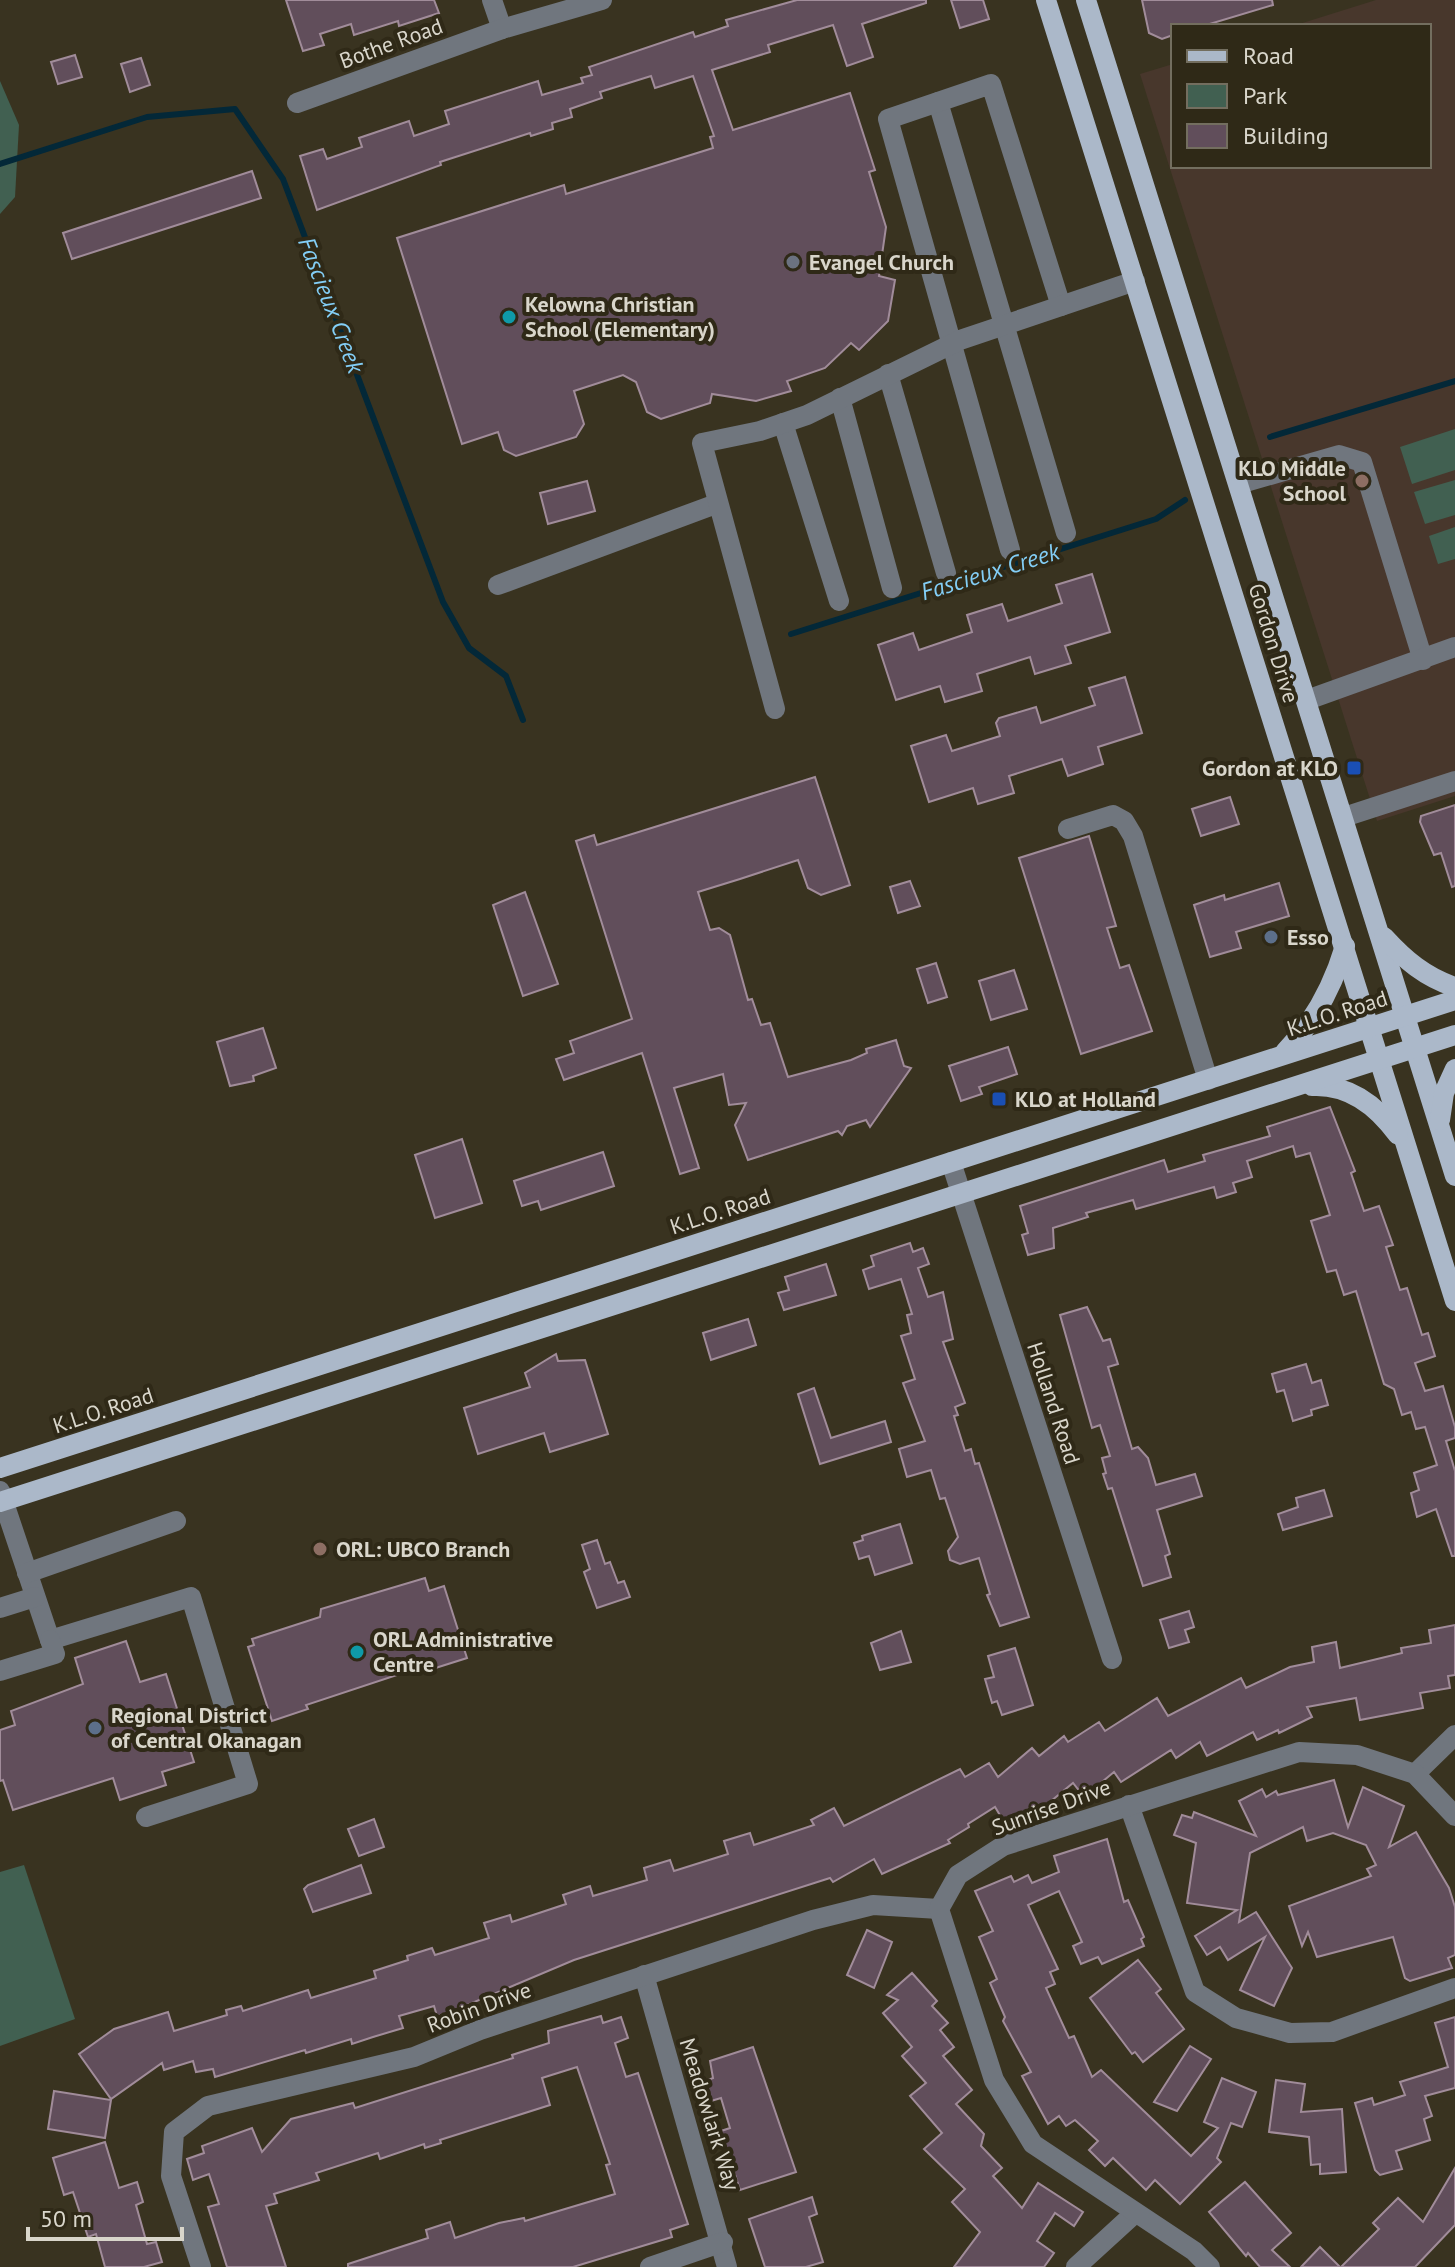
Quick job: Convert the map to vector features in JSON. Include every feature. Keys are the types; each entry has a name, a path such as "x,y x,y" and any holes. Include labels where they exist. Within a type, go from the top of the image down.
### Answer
{"main road":[{"name":"Gordon Drive","path":"1046,0 1455,1301"},
{"name":"Gordon Drive","path":"1086,0 1455,1176"},
{"path":"1381,934 1414,967 1436,981 1455,987"},
{"path":"1281,1056 1302,1035 1325,996 1345,946"},
{"name":"K.L.O. Road","path":"0,1468 1455,1000"},
{"path":"1,1498 1455,1035"},
{"path":"1439,1124 1444,1093 1455,1069"},
{"path":"1292,1087 1328,1085 1349,1092 1386,1119 1408,1150"}],"street":[{"path":"492,0 502,29"},
{"name":"Bothe Road","path":"297,103 502,29 602,0"},
{"path":"1010,550 888,119 991,84 1061,306"},
{"path":"938,102 1066,533"},
{"path":"775,709 731,545 716,504 702,443 783,423 951,344 1135,281"},
{"path":"888,374 946,573"},
{"path":"840,398 892,588"},
{"path":"783,423 839,601"},
{"path":"1239,484 1339,455 1362,462 1423,660"},
{"path":"498,585 716,504"},
{"path":"1307,700 1455,647"},
{"path":"1344,817 1455,781"},
{"path":"1068,829 1113,815 1124,821 1133,836 1208,1080"},
{"name":"Holland Road","path":"951,1162 1112,1659"},
{"path":"0,1671 55,1654 1,1498"},
{"path":"27,1573 176,1521"},
{"path":"0,1608 35,1597"},
{"path":"50,1640 191,1597 248,1784 146,1817"},
{"path":"1415,1774 1455,1735"},
{"name":"Sunrise Drive","path":"939,1909 958,1875 1003,1846 1299,1752 1357,1755 1415,1774 1452,1809 1455,1816"},
{"path":"1129,1805 1195,1992 1236,2018 1290,2033 1332,2032 1455,1988"},
{"name":"Robin Drive","path":"201,2267 171,2176 174,2132 208,2106 414,2057 644,1975 813,1920 873,1905 939,1909"},
{"path":"939,1909 994,2080 1033,2144 1194,2251 1210,2267"},
{"name":"Meadowlark Way","path":"644,1975 723,2242 727,2267"},
{"path":"1076,2267 1135,2213"},
{"path":"650,2267 723,2242"}],"shaded area":[{"name":"KLO Middle School","path":"1376,0 1455,0 1455,796 1377,821 1140,74 1171,65 1171,168 1431,168 1431,24 1299,24"}],"green space":[{"path":"0,81 19,125 15,197 0,214"},
{"path":"1455,429 1455,470 1412,484 1400,447"},
{"path":"1455,480 1455,515 1425,524 1414,492"},
{"path":"1455,527 1455,559 1438,564 1429,536"},
{"path":"24,1865 75,2019 0,2046 0,1872"}],"building":[{"path":"286,0 434,0 439,13 399,26 398,21 354,35 351,24 320,34 324,45 303,51"},
{"path":"797,0 926,0 926,3 862,24 873,57 847,66 833,25 768,45 770,52 712,70 733,130 850,93 875,170 869,172 886,227 879,276 895,280 888,321 859,350 851,343 825,368 787,381 791,391 756,401 712,394 710,403 661,419 647,412 636,382 623,375 574,391 584,424 576,437 516,456 504,450 498,432 462,444 397,238 564,185 566,194 713,148 710,137 714,136 693,76 655,88 651,76 600,92 602,98 570,109 572,117 552,123 553,129 531,136 530,133 440,162 441,165 317,210 300,156 323,149 327,159 362,147 359,138 409,121 414,136 449,124 445,111 538,81 542,95 583,83 581,78 592,75 589,67 693,32 695,37 728,26 726,20"},
{"path":"951,0 983,0 989,19 960,28"},
{"path":"1142,0 1272,0 1273,5 1210,24 1171,24 1171,36 1162,39 1149,33"},
{"path":"75,55 82,77 58,84 51,62"},
{"path":"141,58 150,85 130,92 121,64"},
{"path":"252,171 261,198 72,259 63,233"},
{"path":"587,481 595,511 548,524 540,493"},
{"path":"1092,574 1110,632 1065,646 1071,663 1035,674 1030,657 977,674 982,691 945,702 940,686 896,700 878,645 913,633 919,650 972,632 967,615 1002,604 1008,621 1062,603 1056,585"},
{"path":"1125,677 1142,733 1098,747 1103,764 1068,776 1062,759 1009,776 1014,793 978,804 973,788 929,802 911,746 946,735 952,751 1000,736 996,723 999,718 1036,707 1041,723 1095,705 1089,688"},
{"path":"815,777 850,885 821,895 808,888 798,860 698,892 710,930 719,928 730,935 748,1000 752,999 761,1025 770,1023 788,1077 851,1060 867,1053 866,1049 896,1040 904,1066 911,1068 870,1127 866,1120 847,1126 842,1135 838,1131 748,1160 735,1125 746,1103 729,1105 723,1074 674,1088 699,1168 680,1174 642,1053 564,1080 556,1059 574,1053 570,1041 632,1019 576,841 594,835 597,845"},
{"path":"1230,797 1239,824 1201,836 1192,809"},
{"path":"1455,805 1455,886 1452,887 1441,853 1434,855 1420,822 1421,816"},
{"path":"1089,836 1116,926 1107,928 1120,968 1129,965 1152,1031 1081,1054 1019,858"},
{"path":"910,881 920,906 898,913 890,887"},
{"path":"1279,883 1289,916 1236,932 1241,948 1210,957 1194,905 1224,895 1225,900"},
{"path":"525,892 558,984 523,996 493,905"},
{"path":"936,963 947,997 928,1003 917,969"},
{"path":"1014,970 1027,1009 991,1020 979,981"},
{"path":"263,1028 276,1068 253,1076 254,1081 230,1086 217,1042"},
{"path":"1008,1047 1017,1074 979,1087 982,1094 961,1101 949,1066"},
{"path":"1330,1107 1355,1171 1351,1173 1364,1211 1379,1206 1393,1245 1386,1247 1400,1290 1407,1288 1422,1335 1428,1333 1435,1356 1415,1363 1425,1391 1443,1386 1455,1427 1455,1438 1446,1441 1455,1471 1455,1556 1452,1556 1436,1509 1417,1517 1411,1493 1419,1490 1414,1473 1437,1465 1425,1427 1416,1429 1411,1412 1402,1415 1394,1389 1384,1384 1356,1291 1344,1295 1336,1270 1327,1272 1311,1221 1330,1215 1310,1153 1296,1157 1293,1146 1247,1161 1252,1177 1233,1183 1236,1192 1217,1198 1214,1187 1136,1209 1133,1200 1086,1213 1088,1217 1053,1228 1054,1248 1028,1255 1022,1235 1028,1233 1020,1206 1164,1160 1168,1172 1205,1161 1203,1155 1270,1136 1267,1127"},
{"path":"462,1139 482,1203 435,1218 415,1155"},
{"path":"603,1152 614,1186 541,1210 538,1201 522,1206 514,1181"},
{"path":"910,1243 913,1252 923,1248 929,1264 918,1268 928,1297 943,1292 953,1339 943,1342 965,1403 955,1407 958,1415 954,1416 965,1451 971,1449 975,1464 979,1463 1029,1617 1000,1626 987,1595 990,1594 979,1558 960,1564 950,1560 948,1551 958,1537 945,1498 940,1499 931,1470 907,1477 899,1449 925,1441 903,1383 915,1379 901,1336 911,1333 907,1315 912,1314 901,1279 869,1289 863,1270 874,1266 871,1256"},
{"path":"826,1264 836,1295 784,1310 778,1293 789,1290 785,1277"},
{"path":"1087,1307 1103,1341 1110,1339 1118,1364 1108,1367 1132,1449 1138,1447 1148,1458 1156,1485 1195,1474 1202,1496 1157,1510 1170,1554 1165,1556 1171,1577 1143,1586 1112,1488 1108,1489 1103,1474 1106,1473 1102,1458 1110,1456 1100,1425 1092,1428 1060,1315"},
{"path":"748,1319 756,1345 711,1360 703,1333"},
{"path":"556,1354 558,1361 585,1360 608,1434 550,1452 544,1433 478,1454 464,1408 530,1387 525,1373"},
{"path":"1306,1364 1312,1383 1321,1380 1328,1405 1311,1410 1312,1415 1293,1421 1284,1390 1277,1392 1272,1374"},
{"path":"814,1388 831,1438 885,1421 891,1442 820,1464 798,1394"},
{"path":"1324,1490 1332,1516 1283,1530 1278,1514 1298,1507 1296,1498"},
{"path":"900,1524 912,1563 875,1575 869,1556 859,1559 854,1543 863,1540 862,1536"},
{"path":"597,1540 605,1564 610,1562 618,1583 624,1581 630,1597 597,1608 584,1572 590,1569 582,1545"},
{"name":"ORL Administrative Centre","path":"425,1578 429,1591 444,1586 467,1658 426,1671 424,1666 306,1705 308,1709 272,1721 248,1647 254,1645 252,1639 320,1617 321,1609"},
{"path":"1189,1611 1194,1627 1185,1630 1189,1642 1169,1648 1160,1620"},
{"path":"1455,1625 1455,1675 1448,1676 1450,1688 1420,1693 1423,1708 1360,1720 1356,1698 1307,1707 1312,1717 1279,1733 1278,1730 1257,1740 1253,1732 1207,1756 1200,1742 1176,1758 1171,1750 1121,1782 1114,1772 1091,1791 1087,1787 1081,1793 1073,1783 1039,1811 1034,1806 1004,1822 995,1807 948,1840 950,1843 882,1874 874,1859 833,1882 830,1878 574,1960 453,2011 437,2016 434,2006 399,2016 403,2028 352,2044 351,2039 306,2053 305,2050 215,2077 213,2069 196,2072 193,2061 164,2070 162,2063 111,2099 79,2054 114,2029 168,2012 174,2031 227,2015 226,2010 241,2006 243,2011 308,1990 311,1998 376,1978 374,1971 408,1960 407,1956 432,1948 435,1955 489,1938 484,1923 510,1915 512,1922 566,1904 563,1895 590,1886 593,1896 647,1880 644,1868 670,1860 674,1871 728,1854 724,1841 750,1833 754,1845 814,1825 811,1820 834,1808 844,1826 960,1769 965,1777 989,1763 998,1777 1032,1748 1039,1756 1064,1736 1068,1742 1099,1722 1105,1731 1157,1698 1168,1716 1241,1678 1246,1688 1290,1667 1314,1662 1312,1647 1336,1642 1340,1668 1402,1653 1401,1648 1431,1643 1429,1630"},
{"path":"901,1631 911,1662 880,1670 871,1643"},
{"name":"Regional District of Central Okanagan","path":"126,1641 140,1682 166,1674 194,1762 162,1772 166,1785 120,1800 113,1778 13,1810 3,1780 0,1781 0,1730 15,1725 11,1711 83,1684 75,1658"},
{"path":"1015,1648 1033,1705 1002,1715 997,1701 992,1703 985,1679 994,1677 988,1656"},
{"path":"1334,1780 1348,1827 1363,1787 1404,1806 1389,1847 1416,1832 1449,1888 1455,1907 1455,1955 1448,1958 1452,1968 1410,1981 1405,1978 1393,1937 1317,1957 1308,1932 1302,1946 1289,1906 1371,1876 1367,1869 1376,1865 1366,1845 1333,1833 1307,1841 1303,1827 1250,1853 1239,1922 1256,1912 1292,1968 1274,2006 1240,1990 1265,1937 1228,1960 1220,1947 1207,1955 1195,1936 1237,1910 1187,1903 1196,1843 1174,1835 1182,1815 1192,1818 1194,1812 1256,1836 1239,1801 1262,1789 1266,1797 1276,1791 1278,1795"},
{"path":"374,1819 384,1847 359,1856 348,1829"},
{"path":"1107,1839 1124,1902 1128,1900 1144,1937 1141,1939 1144,1946 1102,1964 1098,1957 1081,1964 1073,1946 1082,1942 1059,1891 1028,1905 1058,1969 1050,1972 1055,1984 1046,1988 1069,2038 1074,2036 1092,2077 1101,2070 1191,2156 1218,2128 1204,2122 1222,2078 1256,2092 1242,2127 1231,2123 1217,2158 1221,2162 1180,2204 1155,2180 1146,2190 1113,2158 1105,2166 1089,2150 1098,2141 1075,2120 1066,2126 1059,2116 1048,2124 1022,2076 1031,2072 1003,2021 1005,2017 990,1983 997,1979 979,1937 993,1931 975,1891 1011,1876 1014,1882 1028,1875 1032,1883 1059,1872 1054,1856"},
{"path":"361,1865 371,1893 313,1912 304,1889 308,1885"},
{"path":"867,1930 892,1942 874,1988 847,1975"},
{"path":"1138,1960 1161,1989 1156,1993 1184,2029 1143,2062 1135,2052 1132,2054 1090,1998"},
{"path":"912,1973 937,2001 932,2006 948,2023 940,2030 954,2047 943,2056 972,2090 956,2104 984,2134 981,2146 1002,2168 993,2176 1022,2208 1038,2183 1083,2212 1074,2226 1055,2213 1037,2241 1054,2253 1044,2267 954,2267 980,2232 952,2202 965,2189 924,2149 942,2133 910,2096 926,2083 902,2056 912,2047 883,2013 898,2000 887,1995"},
{"path":"601,2016 603,2023 621,2017 628,2038 615,2043 626,2077 638,2073 688,2224 670,2230 672,2237 573,2267 348,2267 348,2264 428,2238 426,2230 450,2222 455,2238 499,2223 524,2218 525,2221 615,2194 606,2165 610,2164 577,2067 542,2078 550,2105 440,2140 441,2143 425,2148 424,2144 380,2159 378,2153 316,2173 319,2180 274,2194 277,2203 266,2206 286,2267 227,2267 208,2207 219,2204 209,2174 193,2180 187,2159 204,2153 202,2146 252,2128 262,2152 291,2119 353,2103 355,2108 513,2058 512,2055 549,2043 548,2031"},
{"path":"1455,2017 1455,2088 1425,2096 1432,2116 1424,2119 1430,2140 1396,2151 1402,2169 1380,2175 1375,2170 1355,2103 1372,2098 1374,2105 1405,2095 1400,2082 1448,2067 1435,2023"},
{"path":"1190,2046 1211,2059 1177,2111 1154,2102"},
{"path":"753,2047 796,2172 740,2190 721,2131 730,2128 721,2098 711,2101 705,2081 713,2078 710,2061"},
{"path":"1276,2080 1305,2084 1301,2112 1342,2109 1346,2172 1320,2174 1320,2164 1311,2165 1309,2137 1269,2132"},
{"path":"54,2091 111,2100 105,2138 48,2129"},
{"path":"105,2142 119,2188 137,2182 143,2202 136,2205 147,2244 156,2242 162,2262 144,2267 105,2267 96,2234 88,2237 73,2192 64,2195 53,2158"},
{"path":"1455,2168 1455,2225 1415,2267 1341,2267 1379,2229 1373,2223 1398,2198 1423,2222"},
{"path":"1245,2182 1291,2233 1272,2250 1290,2267 1260,2267 1248,2253 1246,2256 1209,2212"},
{"path":"812,2197 817,2214 809,2217 823,2262 806,2267 765,2267 749,2219"},
{"path":"1320,2247 1340,2267 1301,2267"}],"waterway":[{"name":"Fascieux Creek","path":"0,164 147,117 235,109 283,179 443,602 469,648 506,676 523,720"},
{"name":"Fascieux Creek","path":"1270,437 1455,381"},
{"name":"Fascieux Creek","path":"791,634 1156,519 1185,500"}],"place":[{"name":"Evangel Church","path":"793,262"},
{"name":"Kelowna Christian School (Elementary)","path":"509,317"},
{"name":"KLO Middle School","path":"1362,481"},
{"name":"Gordon at KLO","path":"1354,768"},
{"name":"Esso","path":"1271,937"},
{"name":"KLO at Holland","path":"999,1099"},
{"name":"ORL: UBCO Branch","path":"320,1549"},
{"name":"ORL Administrative Centre","path":"357,1652"},
{"name":"Regional District of Central Okanagan","path":"95,1728"}]}
